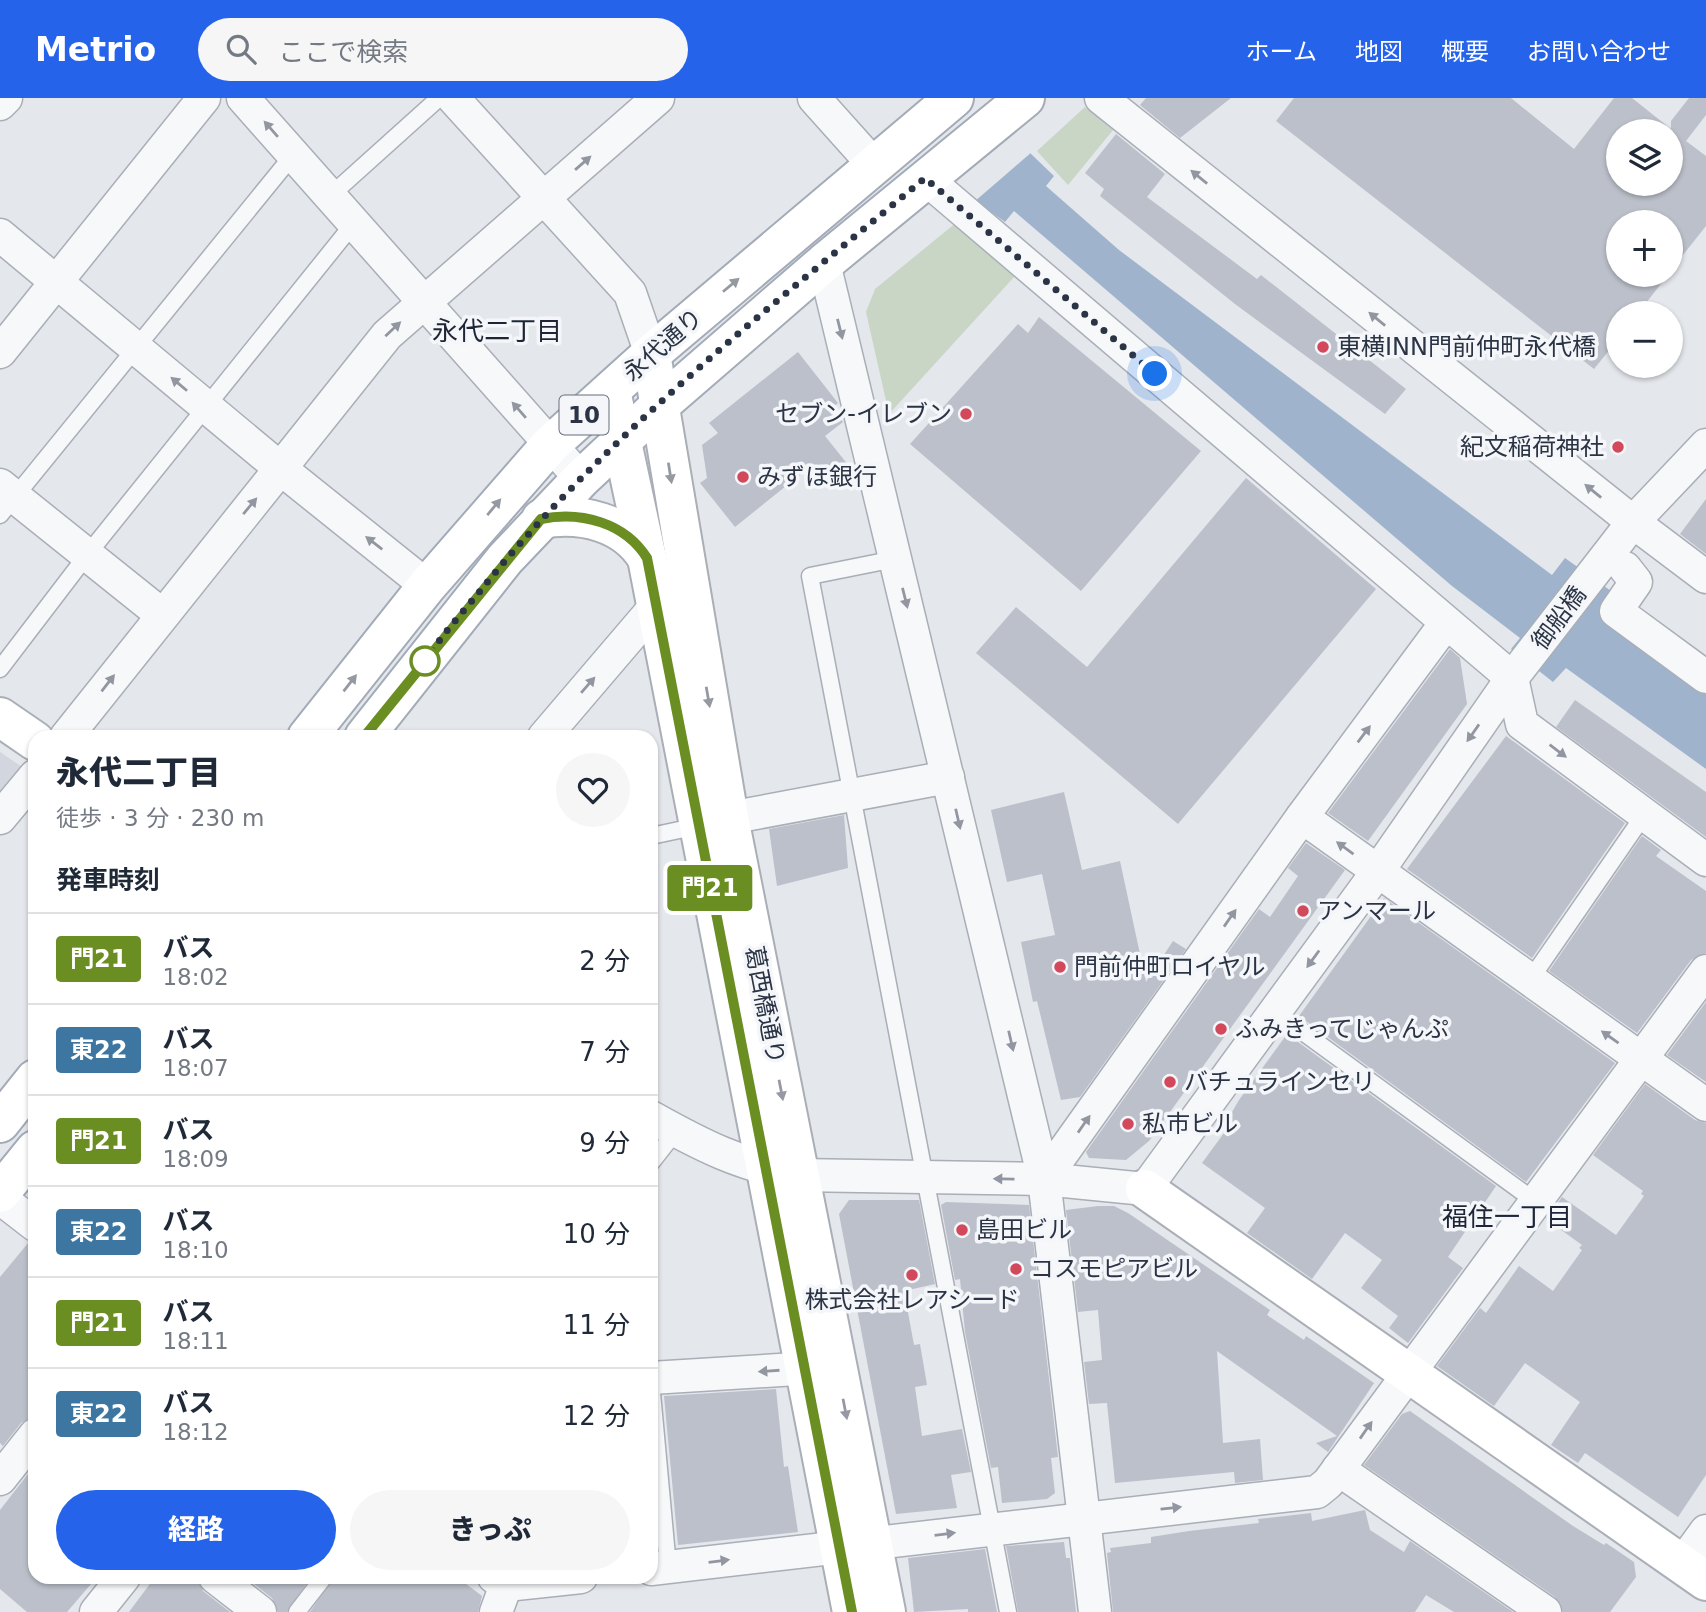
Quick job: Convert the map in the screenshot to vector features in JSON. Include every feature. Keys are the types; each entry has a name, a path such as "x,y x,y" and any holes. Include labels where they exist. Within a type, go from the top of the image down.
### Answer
{"main road":[{"name":"永代通り","path":"313,730 428,586 551,445 651,354 954,98"},
{"name":"10","path":"933,173 1020,102"},
{"name":"永代通り","path":"370,730 541,519 581,479 659,406 933,173"},
{"name":"葛西橋通り","path":"651,354 714,822 854,1545 852,1612"},
{"name":"葛西橋通り","path":"611,391 655,607 714,822"},
{"path":"541,519 566,517 612,526 637,542 647,558"},
{"path":"0,717 28,736"},
{"path":"0,1123 28,1088"},
{"path":"0,1196 28,1159"},
{"path":"1145,1189 1694,1573"},
{"name":"葛西橋通り","path":"854,1545 886,1612"}],"street":[{"path":"0,104 6,98"},
{"path":"0,352 204,98"},
{"path":"243,98 581,479"},
{"path":"453,98 630,293 651,354"},
{"path":"71,730 161,614 387,335 658,98"},
{"path":"814,98 874,165"},
{"path":"1101,98 1633,522 1706,577"},
{"path":"933,173 1446,623 1520,670 1522,724 1706,860"},
{"path":"0,235 281,469 428,586"},
{"path":"824,263 1044,1179 1086,1517 1095,1612"},
{"name":"御船橋","path":"1145,1189 1592,574 1633,522 1706,446"},
{"path":"5,499 87,555 161,614"},
{"path":"1625,568 1636,582 1616,611 1706,677"},
{"path":"550,730 655,607"},
{"path":"1044,1179 1302,817 1446,623"},
{"path":"714,822 948,777"},
{"path":"0,818 28,784"},
{"path":"1302,817 1706,1105"},
{"path":"660,1568 1086,1517 1303,1496 1317,1492 1338,1469 1406,1373 1706,971"},
{"path":"664,1124 725,1157 781,1172 927,1178 1044,1179 1145,1189"},
{"path":"0,1196 28,1219"},
{"path":"658,1380 820,1368"},
{"path":"0,1479 28,1444"},
{"path":"1338,1469 1545,1612"},
{"path":"1694,1573 1706,1531"},
{"path":"96,1612 118,1584"},
{"path":"224,1584 260,1612"},
{"path":"501,1588 530,1584"}],"lane":[{"path":"330,197 439,98"},
{"path":"5,499 137,348 293,155"},
{"path":"0,669 87,555 208,408 354,223"},
{"path":"895,559 810,576 1008,1612"},
{"path":"1530,980 1644,815"},
{"path":"658,834 714,822"},
{"path":"1274,1012 1536,1202"},
{"path":"658,1142 664,1124"},
{"path":"658,1526 660,1568"},
{"path":"297,1612 319,1584"}],"shaded area":[{"path":"0,752 22,767 0,795"}],"green space":[{"path":"1085,107 1113,130 1068,185 1037,151"},
{"path":"957,222 1015,276 889,414 866,312 875,289"}],"water":[{"path":"877,98 973,98 1054,176 1046,186 1119,250 1552,575 1565,558 1618,596 1706,686 1706,769 1566,668 1553,682 1511,649 1520,638 1452,586 1014,211 1005,222 979,203"}],"pier":[{"path":"875,98 978,98 1033,151 974,202"}],"building":[{"path":"1146,98 1231,98 1180,138 1140,105"},
{"path":"1294,98 1511,98 1574,149 1614,98 1632,98 1658,119 1606,119 1606,196 1683,196 1683,119 1673,119 1689,98 1706,98 1706,115 1686,141 1706,156 1706,226 1683,255 1683,210 1606,210 1606,287 1659,287 1647,301 1606,301 1606,354 1594,369 1276,121"},
{"path":"1116,134 1165,174 1147,197 1257,279 1261,275 1406,389 1385,414 1235,304 1100,196 1104,189 1085,173"},
{"path":"1039,317 1201,451 1081,591 910,444 1018,324 1028,333"},
{"path":"798,352 838,403 832,408 843,422 825,436 849,466 826,485 811,466 735,527 700,483 707,478 702,445 718,433 709,423"},
{"path":"1246,478 1376,589 1178,824 976,653 1016,607 1087,667"},
{"path":"1706,499 1706,554 1680,534"},
{"path":"1450,649 1460,658 1467,704 1368,841 1328,813"},
{"path":"1575,700 1706,792 1706,837 1556,727"},
{"path":"1506,736 1625,823 1532,958 1407,869"},
{"path":"1064,792 1082,870 1120,861 1146,982 1173,941 1186,949 1080,1097 1061,1100 1037,1001 1033,1002 1021,942 1055,935 1042,874 1007,882 991,810"},
{"path":"844,815 848,868 777,886 769,829"},
{"path":"1642,836 1661,850 1656,856 1706,891 1706,953 1691,960 1637,1033 1549,971"},
{"path":"1306,843 1345,870 1149,1141 1126,1160 1089,1158 1086,1152 1259,909 1270,917 1298,876 1288,868"},
{"path":"1384,898 1615,1063 1526,1182 1299,1016"},
{"path":"1706,1002 1706,1082 1667,1055"},
{"path":"1287,1034 1496,1186 1448,1257 1463,1268 1408,1343 1389,1328 1398,1316 1361,1288 1382,1260 1345,1233 1312,1279 1247,1233 1265,1208 1202,1163 1232,1122 1228,1119 1239,1100"},
{"path":"1645,1084 1695,1120 1706,1123 1706,1475 1678,1517 1585,1453 1578,1463 1551,1445 1580,1402 1525,1363 1494,1406 1437,1366 1480,1308 1486,1313 1519,1266 1553,1291 1582,1250 1579,1248 1582,1245 1546,1219 1562,1197 1616,1235 1644,1196 1641,1194 1643,1191 1593,1155"},
{"path":"849,1200 919,1200 935,1284 904,1291 914,1345 920,1344 927,1385 915,1387 922,1436 962,1429 971,1472 951,1475 957,1508 896,1514 839,1214"},
{"path":"946,1202 1029,1205 1058,1457 1051,1458 1055,1493 1047,1499 1002,1503 998,1467 991,1468 965,1332 960,1279 955,1280 941,1205"},
{"path":"1114,1206 1128,1213 1270,1310 1267,1315 1304,1340 1306,1336 1374,1383 1328,1452 1316,1443 1337,1436 1217,1351 1223,1443 1260,1439 1263,1480 1235,1483 1234,1472 1115,1483 1107,1403 1089,1404 1084,1362 1102,1360 1098,1310 1078,1312 1066,1210"},
{"path":"28,1243 28,1420 21,1423 3,1446 0,1443 0,1277"},
{"path":"776,1389 784,1467 788,1466 798,1532 678,1545 664,1396"},
{"path":"1410,1411 1573,1526 1604,1545 1606,1543 1634,1562 1636,1577 1610,1612 1563,1612 1555,1597 1364,1465 1402,1414"},
{"path":"28,1474 28,1584 91,1584 67,1612 27,1612 0,1589 0,1510"},
{"path":"1365,1510 1370,1530 1404,1552 1410,1541 1513,1612 1454,1612 1426,1595 1415,1612 1113,1612 1107,1553 1111,1552 1110,1548 1151,1543 1151,1537 1259,1523 1258,1519 1311,1513 1312,1521"},
{"path":"1064,1542 1066,1558 1070,1558 1076,1612 1018,1612 1006,1546"},
{"path":"985,1549 997,1612 968,1612 968,1609 914,1612 908,1558"},
{"path":"150,1584 200,1584 203,1591 230,1612 129,1612"},
{"path":"254,1584 306,1584 287,1612 278,1612 272,1598"},
{"path":"329,1584 466,1584 482,1596 478,1612 310,1612"}],"bus line":[{"name":"門21","path":"370,730 505,559 541,519 555,516 600,522 621,530 637,542 647,558 852,1612"}],"place":[{"name":"東横INN門前仲町永代橋","path":"1323,347"},
{"name":"セブン-イレブン","path":"966,414"},
{"name":"紀文稲荷神社","path":"1618,447"},
{"name":"みずほ銀行","path":"743,477"},
{"name":"アンマール","path":"1303,911"},
{"name":"門前仲町ロイヤル","path":"1060,967"},
{"name":"ふみきってじゃんぷ","path":"1221,1029"},
{"name":"バチュラインセリ","path":"1170,1082"},
{"name":"私市ビル","path":"1128,1124"},
{"name":"島田ビル","path":"962,1230"},
{"name":"コスモピアビル","path":"1016,1269"},
{"name":"株式会社レアシード","path":"912,1275"}],"district":[{"name":"永代二丁目","path":"497,331"},
{"name":"福住一丁目","path":"1507,1217"}],"route":[{"path":"425,661 505,559 581,479 659,406 925,178 1155,374"}]}
